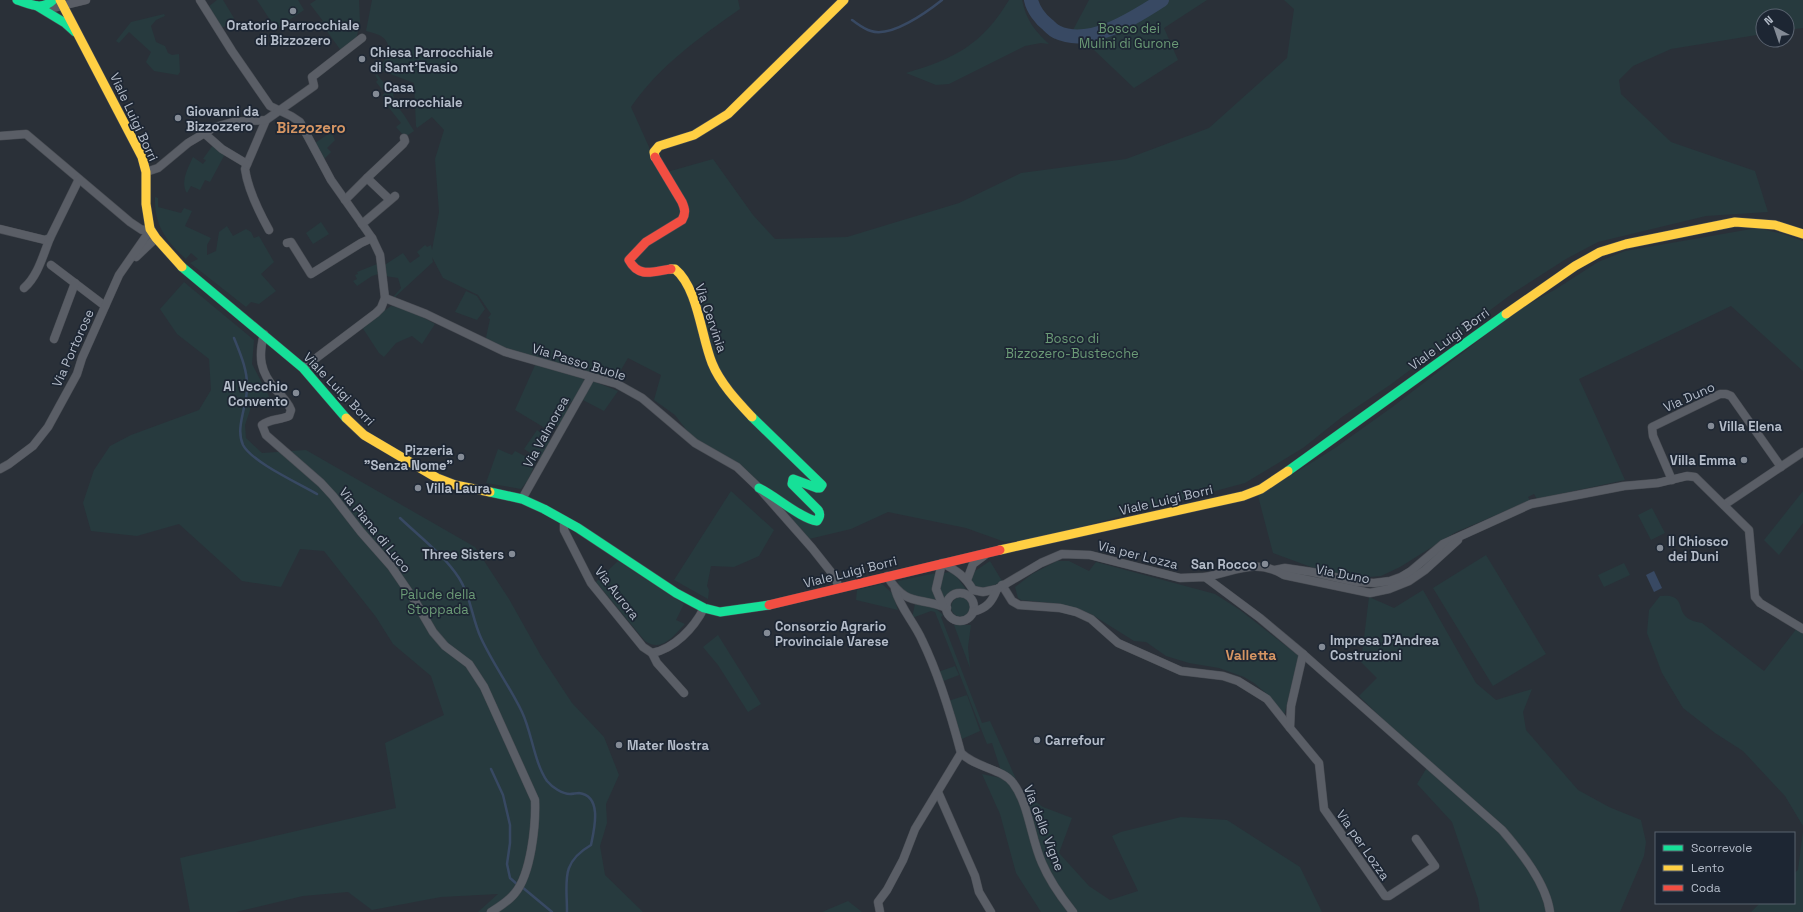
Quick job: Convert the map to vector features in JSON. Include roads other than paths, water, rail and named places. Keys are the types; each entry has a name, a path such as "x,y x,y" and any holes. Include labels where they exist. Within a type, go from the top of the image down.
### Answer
{"main road":[{"name":"Viale Luigi Borri","path":"17,0 37,4 65,23 82,38"},
{"path":"37,4 53,0"},
{"name":"Via Cervinia","path":"759,488 773,495 809,520 817,521 820,518 818,510 794,486 792,481 797,479 817,488 822,486 820,482 755,420 731,393 714,368 706,348 703,329 680,273 675,269 641,274 632,268 629,260 634,251 682,220 685,215 685,209 682,202 656,160 654,154 655,150 659,146 694,135 728,114 844,0"},
{"name":"Viale Luigi Borri","path":"62,3 82,38 142,157 146,172 146,204 150,229 179,264 303,368 346,418 364,435 385,449 437,478 455,485 522,499 564,520 676,593 704,608 720,612 777,604 942,563 1243,496 1261,489 1553,280 1574,266 1600,252 1626,244 1735,222 1775,224 1803,234"}],"street":[{"path":"37,4 53,8 62,3 86,0"},
{"path":"200,0 232,51 270,106 300,122 319,160 372,238 380,255 385,298 381,308 303,368"},
{"path":"146,172 158,168 188,143 215,127 232,122 266,120 314,86 312,77 362,38"},
{"path":"266,120 247,164 246,177 263,220 269,230"},
{"path":"0,136 26,134 142,230 150,229"},
{"path":"205,134 222,149 247,164"},
{"path":"345,200 405,142 404,138"},
{"path":"362,224 392,198 367,178"},
{"path":"24,288 30,283 35,274 50,238 79,179"},
{"path":"0,229 45,240 50,238"},
{"name":"Via Portorose","path":"0,469 33,446 48,427 77,374 82,358 119,275 150,229"},
{"name":"Via Portorose","path":"126,266 156,238"},
{"path":"287,243 291,242 311,274 372,238"},
{"name":"Via Portorose","path":"52,265 105,306"},
{"name":"Via Portorose","path":"54,339 75,283"},
{"name":"Via Passo Buole","path":"385,298 426,314 506,352 617,384 642,398 695,443 737,468 759,488 812,548 834,577 839,588"},
{"name":"Via Piana di Luco","path":"264,334 262,344 263,371 269,382 289,404 291,410 289,416 281,420 266,422 262,426 263,430 266,435 302,466 333,496 361,532 391,566 415,600 433,632 445,646 469,664 484,686 529,784 535,800 536,816 526,874 514,895 491,912"},
{"name":"Via Valmorea","path":"522,499 591,377"},
{"name":"Via Duno","path":"1672,480 1653,436 1652,427 1714,398 1726,394 1731,396 1781,467"},
{"path":"1724,505 1803,452"},
{"name":"Via Duno","path":"1205,577 1243,566 1254,566 1275,570 1285,568 1299,570 1356,582 1374,583 1390,581 1411,571 1443,544 1531,504 1624,486 1658,483 1687,476 1695,477 1749,530 1755,597 1760,603 1801,628"},
{"name":"Via Aurora","path":"564,520 564,530 591,583 643,647 652,653 657,663 684,693"},
{"path":"967,580 955,569 942,563 936,589 951,617 959,620 967,619 973,612 974,603 967,580 973,564 988,553"},
{"name":"Via per Lozza","path":"970,593 983,592 1000,587 1042,563 1062,554 1090,555 1180,578 1205,577"},
{"path":"880,912 878,902 887,890 903,860 915,829 961,753 930,658 915,625 898,601 895,589 887,576"},
{"path":"1205,577 1260,618 1303,654 1502,830 1519,850 1539,881 1548,898 1550,912"},
{"path":"1000,587 1012,601 1019,605 1060,608 1076,612 1091,619 1118,643 1181,671 1223,676 1238,681 1267,699 1290,728"},
{"name":"Via per Lozza","path":"973,612 983,609 992,601 1000,587"},
{"path":"895,589 911,600 945,607"},
{"path":"945,607 955,594 970,593"},
{"path":"907,612 911,600"},
{"path":"652,653 664,651 688,631 700,616 704,608"},
{"path":"1290,728 1291,706 1303,654"},
{"name":"Via per Lozza","path":"1290,728 1319,762 1324,809 1384,896 1389,896 1435,866 1416,839"},
{"name":"Via delle Vigne","path":"961,753 969,760 1004,774 1013,782 1022,801 1042,863 1058,894 1073,912"},
{"path":"938,792 975,876 979,892 991,912"}],"water":[{"path":"1654,571 1662,588 1654,592 1646,575"}],"waterway":[{"path":"852,20 863,28 871,31 888,31 908,23 942,0"},
{"path":"1031,0 1033,7 1045,23 1055,31 1070,36 1084,36 1112,28 1126,22 1162,0"},
{"path":"234,338 243,362 247,382 240,431 243,445 248,452 265,465 317,494"},
{"path":"400,518 431,546 453,570 463,585 481,638 522,712 539,765 547,781 554,788 567,794 579,793 587,795 594,807 595,823 591,845 574,859 567,874 567,912"},
{"path":"491,769 503,795 510,825 510,843 507,864 510,878 518,885"},
{"path":"522,887 552,912"}],"place":[{"name":"Oratorio Parrocchiale di Bizzozero","path":"293,11"},
{"name":"Chiesa Parrocchiale di Sant'Evasio","path":"362,59"},
{"name":"Casa Parrocchiale","path":"376,94"},
{"name":"Giovanni da Bizzozzero","path":"178,118"},
{"name":"Al Vecchio Convento","path":"296,393"},
{"name":"Villa Elena","path":"1711,426"},
{"name":"Pizzeria \"Senza Nome\"","path":"461,457"},
{"name":"Villa Emma","path":"1744,460"},
{"name":"Villa Laura","path":"418,488"},
{"name":"Il Chiosco dei Duni","path":"1660,548"},
{"name":"Three Sisters","path":"512,554"},
{"name":"San Rocco","path":"1265,564"},
{"name":"Consorzio Agrario Provinciale Varese","path":"767,633"},
{"name":"Impresa D'Andrea Costruzioni","path":"1322,647"},
{"name":"Carrefour","path":"1037,740"},
{"name":"Mater Nostra","path":"619,745"}],"district":[{"name":"Bizzozero","path":"311,127"},
{"name":"Valletta","path":"1251,655"}],"park label":[{"name":"Bosco dei Mulini di Gurone","path":"1129,36"},
{"name":"Bosco di Bizzozero-Bustecche","path":"1072,346"},
{"name":"Palude della Stoppada","path":"438,602"}]}
